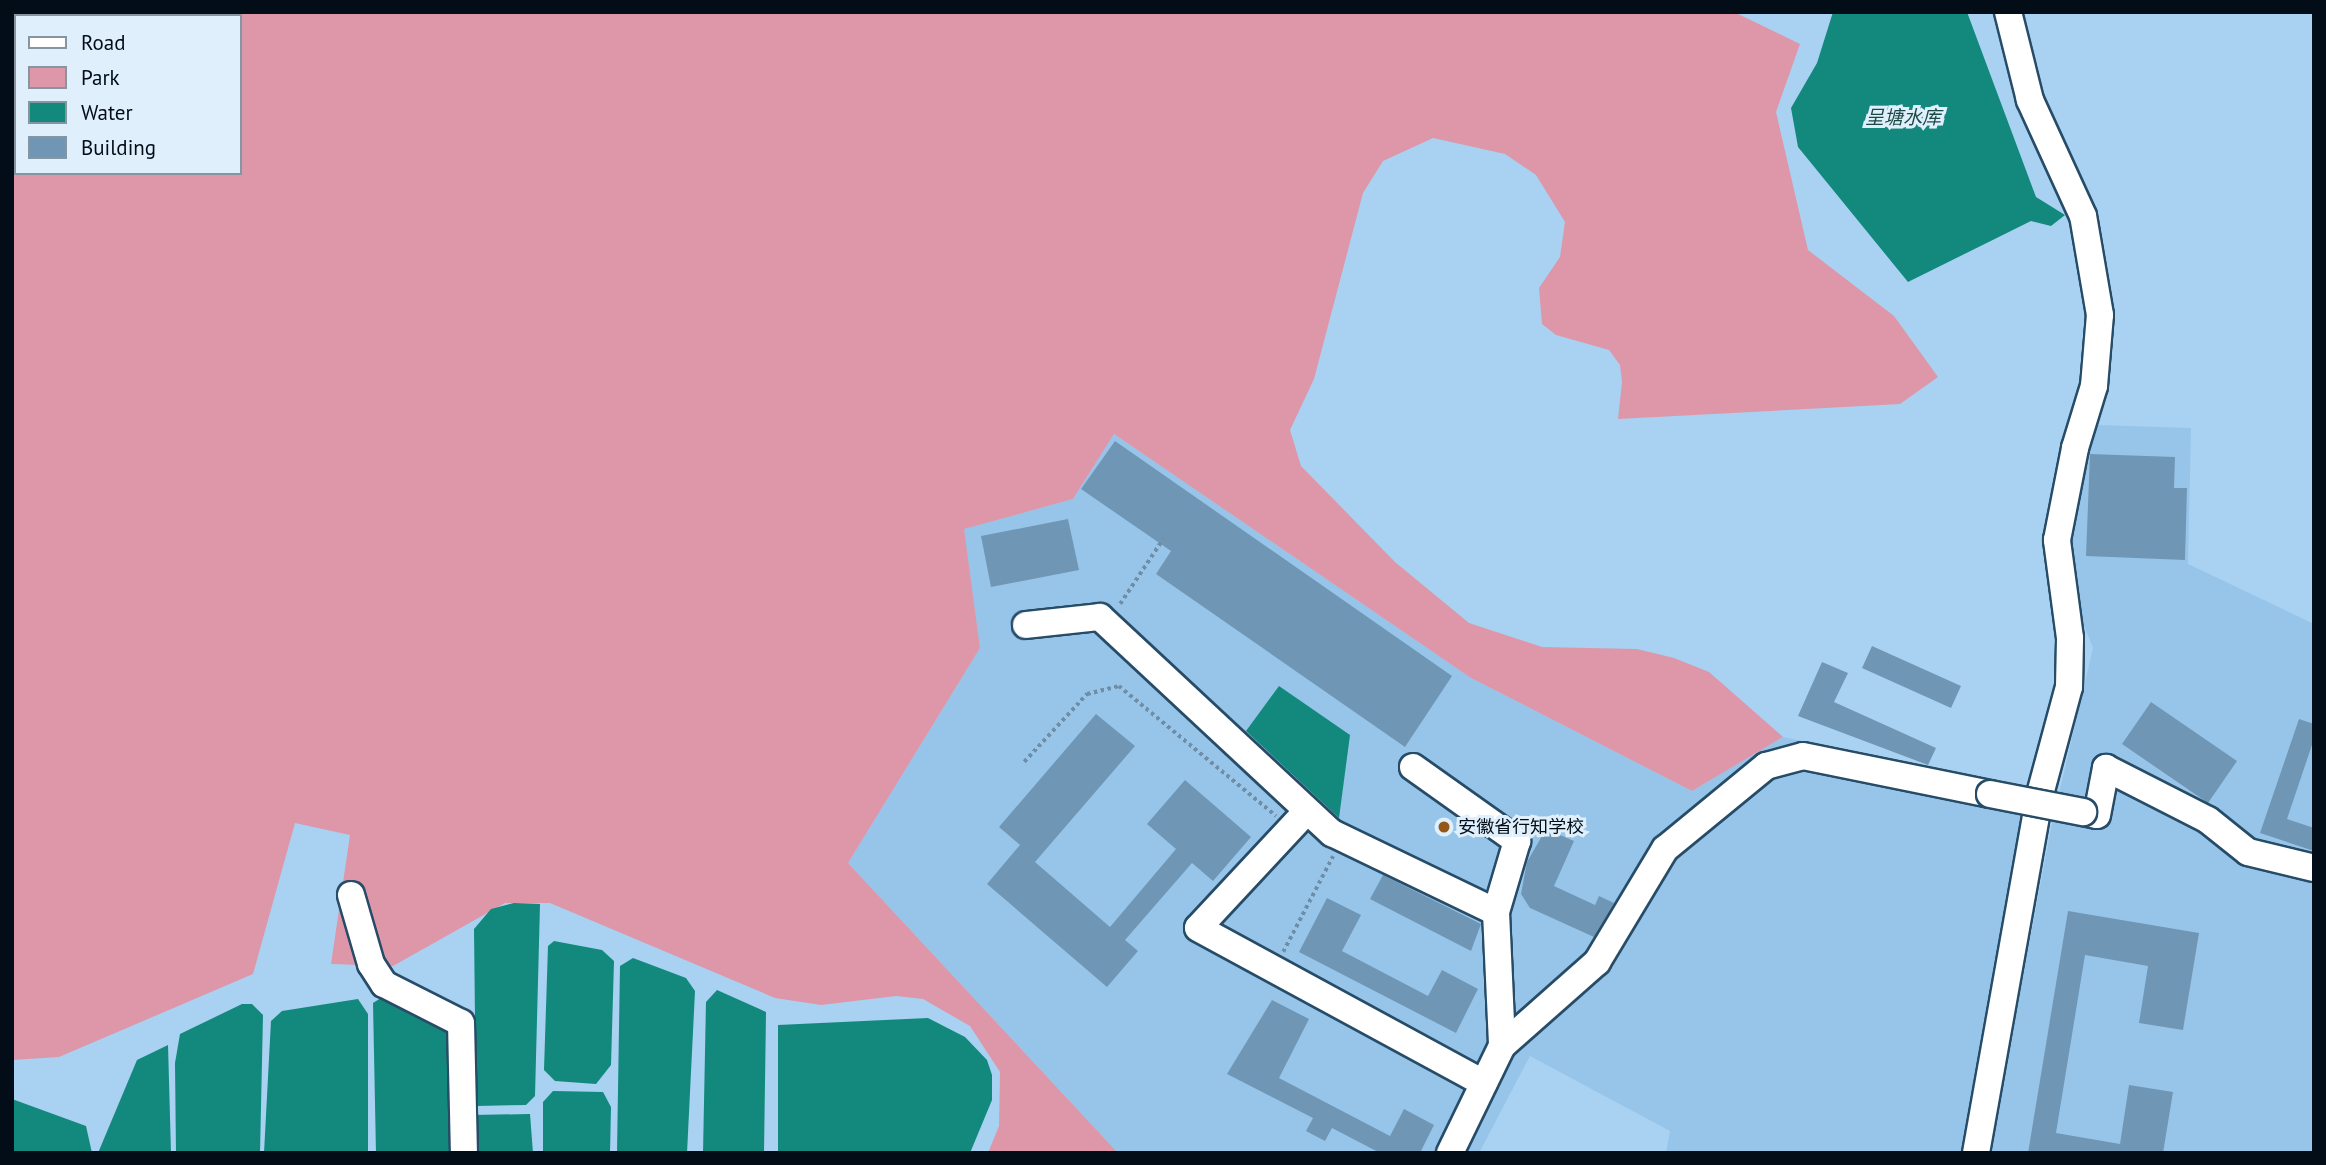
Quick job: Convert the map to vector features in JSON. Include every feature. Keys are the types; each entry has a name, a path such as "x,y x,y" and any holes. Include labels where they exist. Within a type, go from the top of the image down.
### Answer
{"street":[{"path":"1976,1153 2039,798 2069,687 2070,638 2057,540 2075,448 2094,387 2100,315 2096,267 2083,215 2030,100 2008,12"},
{"path":"1027,625 1100,617 1298,820 1342,838 1496,912"},
{"path":"1450,1153 1502,1046 1597,962 1665,849 1774,761 1803,756 2097,815 2106,768 2208,820 2248,852 2314,868"},
{"path":"1413,767 1517,841 1496,912 1502,1046"},
{"path":"1298,820 1198,928 1484,1083"},
{"path":"351,895 371,964 384,984 461,1023 464,1153"}],"path":[{"path":"1107,624 1163,539"},
{"path":"1024,762 1087,694 1119,687 1298,820"},
{"path":"1274,969 1342,838"}],"shaded area":[{"path":"2097,425 2191,428 2188,564 2314,624 2314,1153 1990,1153 2051,828 2093,648 2068,585 2072,494"},
{"name":"安徽省行知学校","path":"1114,434 1471,678 1692,791 1783,737 2026,787 1961,1153 1666,1153 1670,1131 1530,1056 1479,1153 1118,1153 848,863 980,648 963,529 1073,499"}],"green space":[{"path":"12,12 1734,12 1800,44 1776,112 1808,250 1894,316 1938,377 1900,404 1618,419 1622,382 1620,365 1609,350 1556,335 1542,324 1539,288 1560,257 1565,222 1536,175 1505,154 1433,138 1383,161 1363,193 1314,379 1290,430 1301,466 1395,562 1469,623 1542,647 1637,649 1674,658 1709,672 1783,737 1692,791 1471,678 1114,434 1073,499 964,529 980,648 848,863 1118,1153 988,1153 999,1126 1000,1072 970,1026 923,999 896,996 821,1005 775,998 550,903 505,903 393,966 331,964 350,835 295,823 253,974 59,1057 12,1060"}],"water":[{"name":"呈塘水库","path":"1833,12 1967,12 2036,197 2065,215 2051,226 2031,221 1908,282 1798,147 1791,108 1817,63"},
{"path":"1279,686 1350,735 1339,818 1246,731"},
{"path":"514,903 540,904 535,1096 526,1105 476,1106 474,929 491,909"},
{"path":"554,941 602,950 614,961 611,1065 596,1084 555,1081 544,1070 548,946"},
{"path":"633,958 686,978 695,991 687,1153 617,1153 620,966"},
{"path":"717,990 766,1012 764,1153 703,1153 706,1002"},
{"path":"384,996 450,1026 455,1153 376,1153 373,1003"},
{"path":"358,999 368,1014 368,1153 264,1153 271,1021 282,1011"},
{"path":"242,1004 252,1004 263,1015 260,1153 176,1153 175,1063 180,1034"},
{"path":"928,1018 965,1037 987,1060 992,1075 992,1100 970,1153 778,1153 778,1025"},
{"path":"168,1045 171,1153 98,1153 137,1060"},
{"path":"553,1091 603,1092 611,1107 610,1153 543,1153 543,1102"},
{"path":"12,1099 86,1126 92,1153 12,1153"},
{"path":"530,1114 533,1153 472,1153 472,1115"}],"building":[{"path":"1115,441 1452,676 1405,747 1156,574 1171,551 1081,489"},
{"path":"2090,454 2175,457 2174,488 2187,488 2185,560 2086,556"},
{"path":"1068,519 1079,570 991,587 981,536"},
{"path":"1872,646 1961,686 1951,708 1862,668"},
{"path":"1822,662 1848,673 1834,702 1936,748 1928,765 1798,716"},
{"path":"2151,702 2237,761 2208,803 2122,744"},
{"path":"1096,714 1135,746 1035,862 1110,927 1176,849 1147,824 1185,780 1251,837 1213,881 1192,863 1125,940 1138,951 1107,987 987,884 1020,845 999,827"},
{"path":"2299,719 2314,724 2314,739 2287,819 2314,828 2314,851 2260,833"},
{"path":"1546,829 1574,841 1554,886 1595,905 1599,896 1614,903 1594,937 1530,908 1521,894 1527,862"},
{"path":"1383,875 1481,924 1471,951 1370,899"},
{"path":"1327,898 1361,915 1342,951 1428,996 1442,970 1478,989 1456,1033 1299,952"},
{"path":"2068,911 2199,933 2183,1030 2139,1023 2148,966 2085,955 2056,1133 2120,1144 2129,1085 2173,1092 2163,1153 2028,1153"},
{"path":"1272,1000 1309,1019 1279,1078 1390,1136 1404,1109 1434,1125 1420,1153 1380,1153 1332,1128 1325,1141 1306,1131 1313,1118 1227,1074"}],"place":[{"name":"安徽省行知学校","path":"1444,827"}]}
